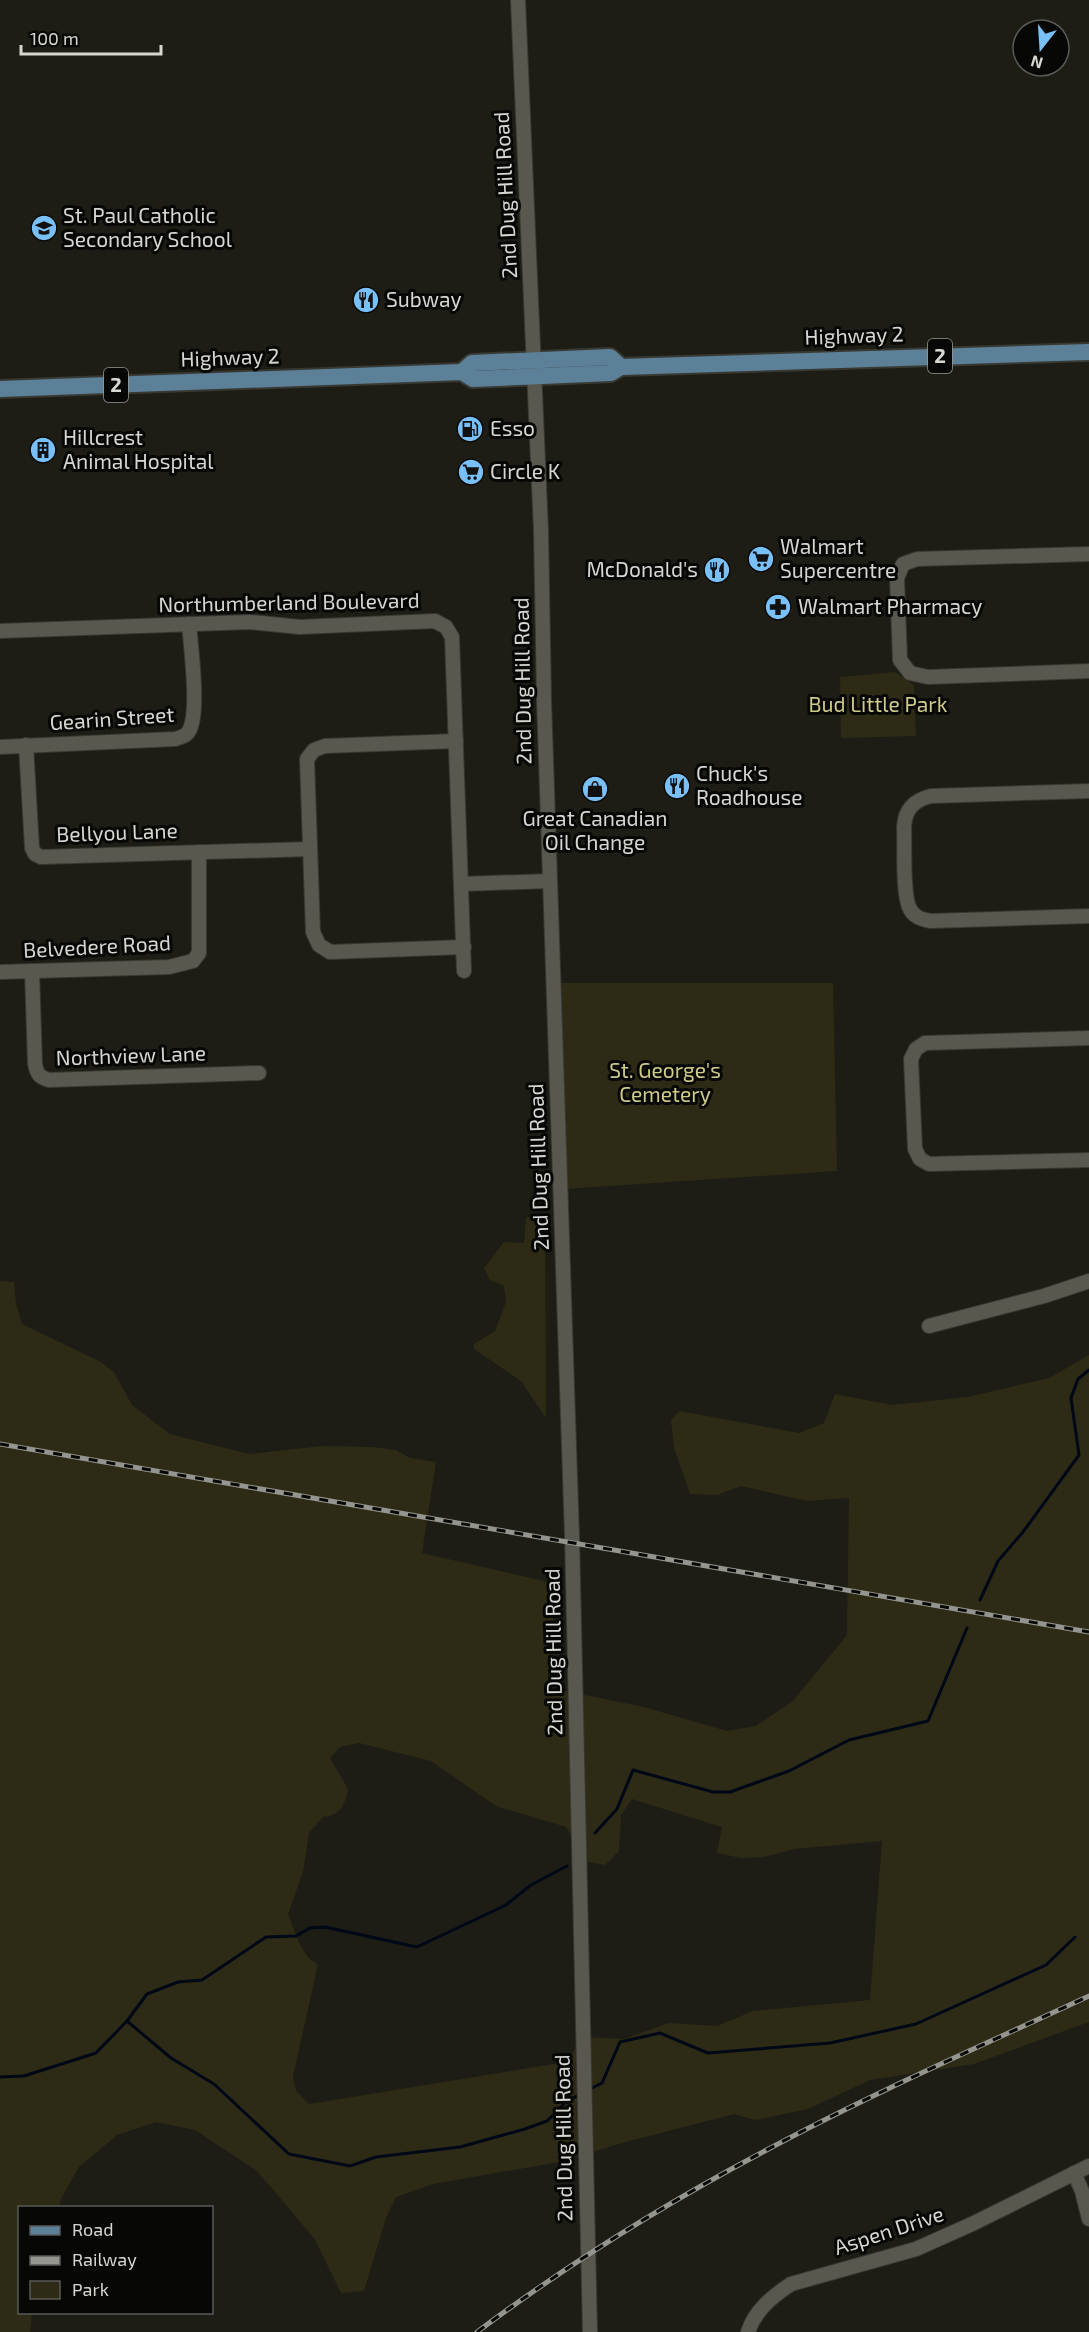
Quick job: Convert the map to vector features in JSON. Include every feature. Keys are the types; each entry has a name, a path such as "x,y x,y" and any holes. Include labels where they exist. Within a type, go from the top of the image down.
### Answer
{"main road":[{"name":"Highway 2","path":"0,389 462,372 472,363 535,368 610,357 621,367 1089,352"}],"street":[{"name":"2nd Dug Hill Road","path":"518,0 535,368 572,1536 590,2332"},
{"path":"1089,554 918,559 903,564 897,578 900,660 910,673 928,677 1089,671"},
{"name":"Northumberland Boulevard","path":"0,631 250,622 300,627 435,621 446,627 452,636 461,884"},
{"name":"Gearin Street","path":"0,747 183,737 189,731 194,712 189,624"},
{"path":"456,741 325,746 314,750 307,759 313,932 319,945 330,952 464,947"},
{"name":"Bellyou Lane","path":"26,745 32,848 35,854 41,857 310,849"},
{"path":"1089,792 931,796 914,803 905,818 904,827 906,899 914,915 921,919 930,921 1089,916"},
{"name":"Belvedere Road","path":"0,972 169,967 194,961 199,953 199,852"},
{"path":"464,970 461,884 550,881"},
{"name":"Northview Lane","path":"32,971 36,1073 40,1078 49,1080 259,1073"},
{"path":"1089,1038 925,1043 916,1049 911,1059 915,1149 920,1159 929,1164 1089,1160"},
{"path":"929,1326 1044,1296 1089,1281"},
{"name":"Aspen Drive","path":"748,2332 761,2308 791,2283 916,2248 972,2224 1089,2166"},
{"path":"1074,2173 1082,2191 1089,2219"}],"green space":[{"name":"Bud Little Park","path":"895,672 914,685 916,736 841,738 840,677"},
{"name":"St. George's Cemetery","path":"559,983 833,983 837,1171 565,1189"},
{"path":"526,1217 545,1220 546,1418 521,1381 474,1349 474,1344 495,1331 506,1302 504,1286 490,1280 484,1268 504,1242 524,1243"},
{"path":"0,1281 14,1282 16,1304 22,1324 101,1362 114,1372 132,1405 170,1434 249,1454 322,1446 372,1447 396,1450 410,1458 436,1462 422,1553 552,1583 555,1689 644,1707 727,1731 756,1726 793,1701 847,1635 849,1498 807,1501 741,1486 717,1495 690,1494 674,1448 671,1420 680,1411 799,1433 824,1423 835,1394 892,1405 968,1397 1049,1378 1089,1355 1089,2022 974,2064 870,2080 808,2109 755,2120 734,2114 559,2162 433,2184 396,2197 386,2218 364,2291 341,2293 314,2238 257,2171 195,2130 156,2122 117,2135 79,2167 59,2206 18,2206 18,2314 32,2314 30,2332 0,2332","holes":["359,1743 431,1761 496,1806 566,1827 588,1862 605,1865 619,1851 621,1815 632,1799 722,1827 717,1853 741,1858 764,1857 794,1849 882,1841 870,2000 753,2011 717,2026 669,2023 624,2039 583,2037 566,2062 309,2104 296,2091 293,2076 318,1964 312,1961 303,1950 288,1914 303,1872 309,1833 323,1817 338,1811 347,1795 348,1789 330,1758 340,1747"]}],"waterway":[{"path":"980,1600 998,1561 1023,1532 1079,1455 1071,1398 1078,1379 1089,1370"},
{"path":"595,1833 617,1809 633,1770 713,1792 730,1792 789,1771 849,1740 928,1721 967,1628"},
{"path":"0,2077 24,2076 96,2053 127,2021 147,1994 178,1982 202,1980 266,1937 296,1936 310,1928 325,1927 417,1947 506,1905 531,1885 567,1866"},
{"path":"588,2090 602,2083 620,2042 660,2033 708,2053 830,2043 916,2024 1046,1965 1075,1937"},
{"path":"127,2021 171,2058 214,2084 289,2154 350,2166 376,2157 460,2147 525,2129 547,2121 567,2101 579,2095"}],"railway":[{"path":"0,1444 1089,1632"},
{"path":"477,2332 581,2260 724,2173 883,2091 1089,1996"}],"place":[{"name":"St. Paul Catholic Secondary School","path":"44,228"},
{"name":"Subway","path":"366,300"},
{"name":"Esso","path":"470,429"},
{"name":"Hillcrest Animal Hospital","path":"43,450"},
{"name":"Circle K","path":"471,472"},
{"name":"Walmart Supercentre","path":"761,559"},
{"name":"McDonald's","path":"717,570"},
{"name":"Walmart Pharmacy","path":"778,607"},
{"name":"Chuck's Roadhouse","path":"677,786"},
{"name":"Great Canadian Oil Change","path":"595,789"}]}
